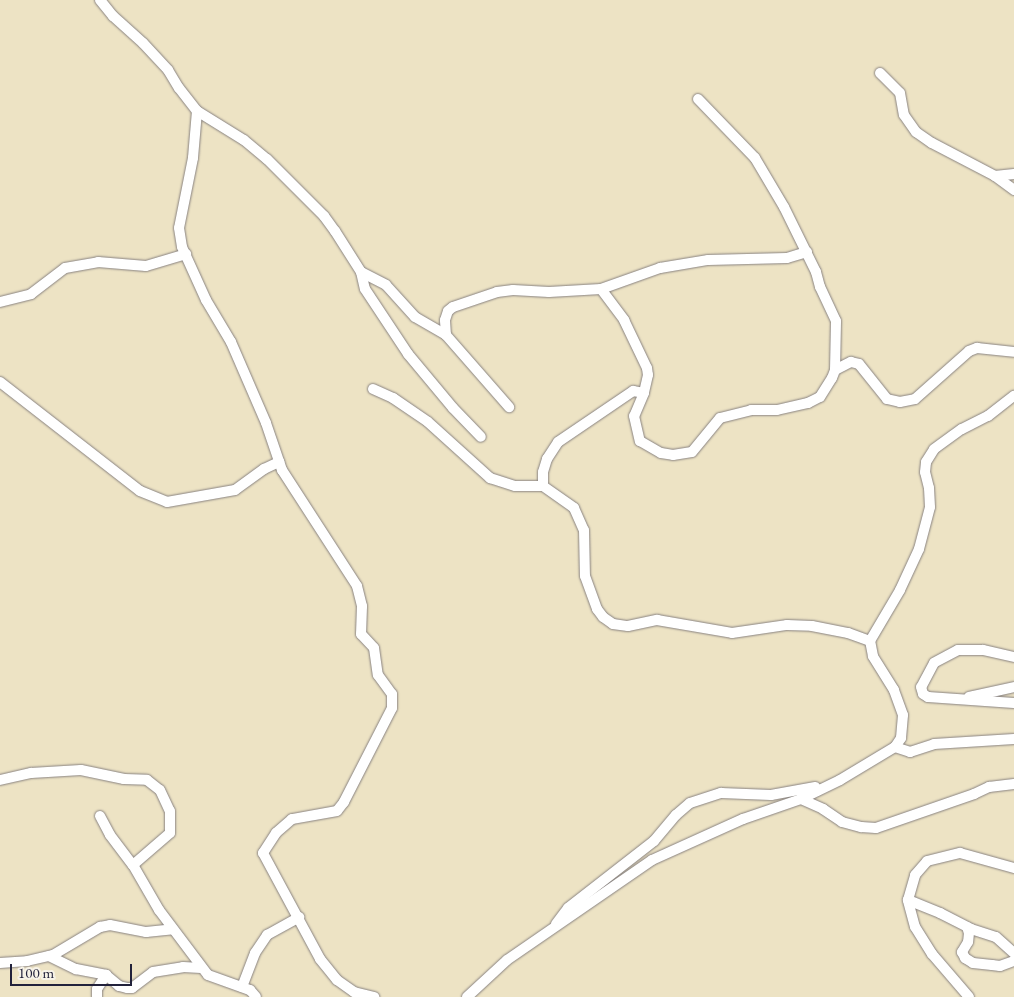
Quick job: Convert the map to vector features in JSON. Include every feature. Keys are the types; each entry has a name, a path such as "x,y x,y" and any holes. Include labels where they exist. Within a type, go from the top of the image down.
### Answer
{"street":[{"path":"100,0 112,16 143,43 168,70 197,112 244,140 267,159 324,216 336,230 361,272 365,289 408,354 453,408 481,437"},
{"path":"880,73 900,93 904,116 916,132 932,143 995,176 1014,190"},
{"path":"601,289 624,320 647,368 644,393 634,416 640,441 661,453 673,455 692,452 720,418 751,410 777,410 808,404 820,397 835,370 836,321 807,252 768,177 755,158 698,99"},
{"path":"197,112 193,158 179,228 182,247 206,300 231,342 266,423 279,462 300,500 357,586 362,606 361,634 374,648 378,675 392,694 392,708 344,802 337,810 292,819 276,833 264,853 320,959 337,980 354,992 374,997"},
{"path":"995,176 1014,174"},
{"path":"446,335 445,320 448,311 453,307 497,292 513,290 549,292 601,289 660,268 708,260 787,258 807,252"},
{"path":"0,302 31,294 65,268 98,262 146,266 186,254"},
{"path":"361,272 386,284 416,316 446,335 509,407"},
{"path":"835,370 851,362 859,364 887,399 900,402 915,399 969,351 976,348 1014,352"},
{"path":"0,382 140,491 168,502 235,490 264,469 279,462"},
{"path":"373,389 393,398 428,422 490,478 515,486 542,486 566,502 578,516 584,530 585,576 597,608 613,624 628,626 657,620 732,633 787,625 812,626 848,633 870,641"},
{"path":"542,486 543,472 547,459 558,442 633,391 644,393"},
{"path":"551,930 568,908 654,841 690,802 720,793 784,794 826,785 840,780 895,747 901,738 903,715 894,690 873,656 870,641 900,590 919,550 930,507 929,488 925,472 929,456 934,449 962,429 988,416 1014,396"},
{"path":"1014,657 983,650 958,650 934,663 922,681 921,688 923,694 928,697 1014,703"},
{"path":"953,700 1014,687"},
{"path":"895,747 910,752 934,744 1014,739"},
{"path":"0,780 31,773 81,770 124,779 147,780 160,790 170,811 170,833 133,865"},
{"path":"801,799 823,809 842,822 861,827 876,828 989,787 1014,784"},
{"path":"467,997 507,960 652,860 744,819 801,799 826,785"},
{"path":"100,816 110,835 133,865 159,910 201,968 208,975 250,990 256,997"},
{"path":"969,997 925,943 915,927 908,900 915,875 926,861 960,853 1014,868"},
{"path":"908,900 967,927 996,937 1014,953"},
{"path":"242,987 254,953 267,935 299,917"},
{"path":"0,963 49,956 100,927 110,925 146,932 173,929"},
{"path":"967,927 968,942 962,952 965,958 973,963 992,966 1000,966 1014,961"},
{"path":"49,956 76,969 106,976 119,986 127,988 132,988 154,972 183,967 201,968"},
{"path":"97,997 97,989 106,976"}]}
